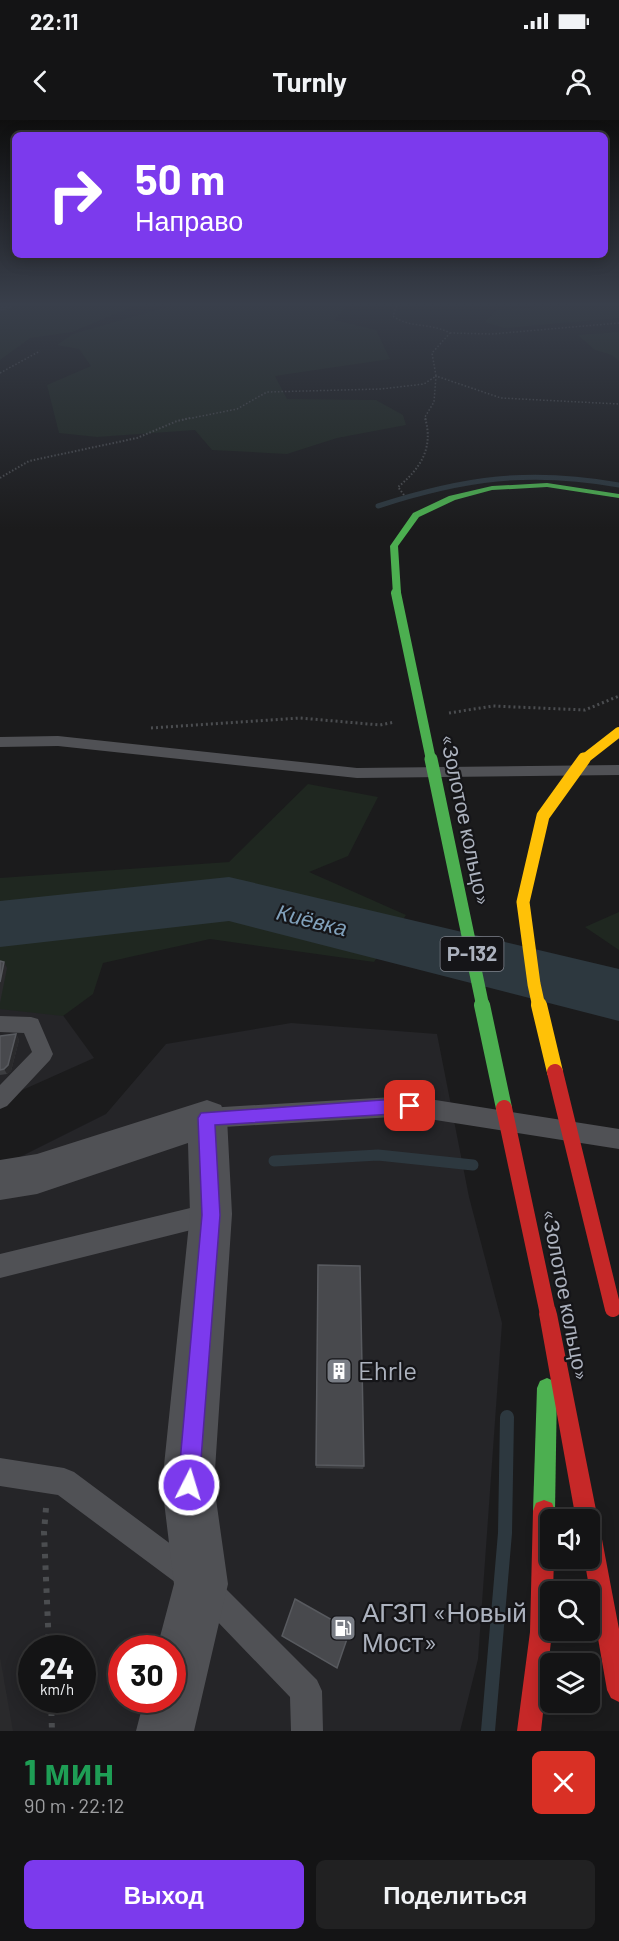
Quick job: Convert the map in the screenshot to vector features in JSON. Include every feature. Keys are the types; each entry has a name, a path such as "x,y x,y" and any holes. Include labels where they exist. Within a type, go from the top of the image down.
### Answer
{"main road":[{"name":"«Золотое кольцо»","path":"585,1509 548,1314 396,593 394,546 416,515 452,498 492,488 547,485 619,496"},
{"name":"«Золотое кольцо»","path":"616,1317 534,984 523,902 543,816 586,756 619,732"},
{"path":"529,1731 542,1632 548,1314"},
{"path":"597,1569 619,1690"}],"street":[{"path":"0,1180 37,1174 207,1118 211,1215 189,1485 201,1584 165,1731"}],"lane":[{"path":"0,742 58,741 357,773 619,770"},
{"path":"0,1024 31,1025 43,1054 0,1099"},
{"path":"207,1118 410,1106 619,1139"},
{"path":"0,1266 211,1215"},
{"path":"0,1472 64,1482 201,1584 306,1691 307,1731"}],"path":[{"path":"0,477 29,461 137,438 177,421 237,409 267,392 381,389 424,384 431,379"},
{"path":"407,500 398,487 416,474 425,455 430,430 425,417 434,402 436,379"},
{"path":"445,379 501,398 619,404"},
{"path":"446,714 493,706 585,710 619,696"},
{"path":"147,728 300,718 380,725 402,721"},
{"path":"48,1479 44,1532 49,1635"},
{"path":"51,1713 52,1731"}],"shaded area":[{"path":"60,379 277,379 287,399 376,400 403,415 406,425 337,438 287,454 212,450 195,430 97,437 59,433 47,385"},
{"path":"308,784 378,797 348,856 309,872 406,915 374,962 210,939 103,963 93,994 63,1016 0,1009 0,878 229,862"},
{"path":"619,912 619,950 585,927"},
{"path":"0,967 30,970 94,1058 0,1100"},
{"path":"291,1023 437,1034 469,1197 502,1323 478,1659 460,1731 0,1731 0,1163 14,1160 106,1114 166,1044"}],"building":[{"path":"0,961 4,962 0,982"},
{"path":"16,1034 8,1065 0,1070 0,1036"},
{"name":"Ehrle","path":"318,1265 360,1266 364,1466 316,1465"},
{"path":"295,1599 350,1630 337,1668 282,1636"}],"waterway":[{"path":"378,506 439,489 497,479 556,478 619,485"},
{"name":"Киёвка","path":"0,924 229,899 619,995"},
{"path":"274,1161 378,1155 473,1165"},
{"path":"488,1731 505,1533 507,1417"}],"traffic: fast":[{"path":"396,593 394,546 416,515 452,498 492,488 547,485 619,496"},
{"path":"396,593 504,1108"},
{"path":"544,1509 547,1388"}],"traffic: jam":[{"path":"555,1072 613,1309"},
{"path":"504,1108 548,1314"},
{"path":"548,1314 585,1509"},
{"path":"529,1731 541,1632 543,1569"},
{"path":"597,1569 619,1690"}],"traffic: slow":[{"path":"555,1072 534,984 523,902 543,816 586,756 619,732"}],"place":[{"name":"Ehrle","path":"339,1371"},
{"name":"АГЗП «Новый Мост»","path":"343,1628"}],"route":[{"path":"189,1485 211,1215 207,1118 410,1106"}]}
